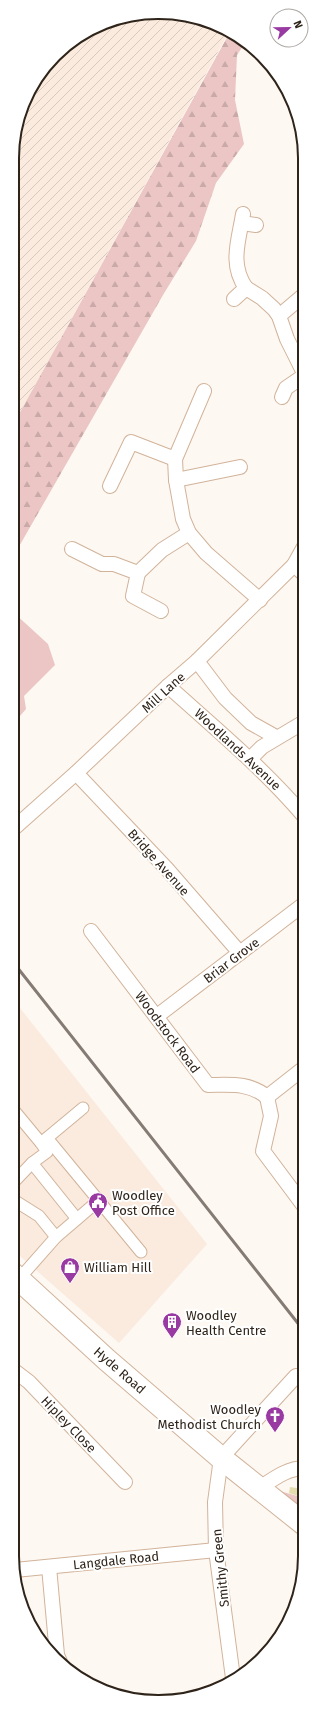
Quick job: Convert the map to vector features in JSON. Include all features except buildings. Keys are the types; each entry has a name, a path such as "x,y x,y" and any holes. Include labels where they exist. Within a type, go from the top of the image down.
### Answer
{"main road":[{"name":"Hyde Road","path":"19,1279 107,1360 258,1489 298,1519"}],"street":[{"path":"256,225 242,218 236,258 240,280 246,288 262,298 279,316 287,339 298,362"},
{"path":"234,300 246,288"},
{"path":"279,316 298,300"},
{"path":"282,397 286,388 298,379"},
{"path":"204,391 175,459 176,480 180,506 189,533 206,553 260,600"},
{"path":"110,486 131,442 175,459"},
{"path":"176,480 240,467"},
{"path":"161,611 133,596 138,573 162,550 189,533"},
{"path":"72,549 102,564 114,564 138,573"},
{"name":"Mill Lane","path":"19,824 197,661 260,600 298,571"},
{"path":"197,661 225,698 251,723 276,737"},
{"name":"Woodlands Avenue","path":"168,686 250,759 298,809"},
{"path":"250,759 262,747 276,737 298,725"},
{"name":"Bridge Avenue","path":"76,773 167,869 240,954"},
{"name":"Briar Grove","path":"157,1016 298,909"},
{"name":"Woodstock Road","path":"91,931 208,1085 240,1084 259,1090 267,1097"},
{"path":"298,1073 267,1097 272,1116 263,1150 298,1198"},
{"path":"44,1141 83,1108"},
{"path":"19,1115 98,1201 141,1252"},
{"path":"19,1177 32,1163 47,1152 44,1141"},
{"path":"32,1163 77,1219"},
{"path":"19,1273 56,1237 98,1201"},
{"path":"19,1203 39,1216 56,1237"},
{"name":"Hipley Close","path":"19,1374 29,1382 124,1482"},
{"path":"221,1458 296,1376"},
{"name":"Smithy Green","path":"221,1458 215,1502 216,1550 232,1673"},
{"path":"258,1489 289,1470 298,1468"},
{"name":"Langdale Road","path":"20,1570 216,1550"},
{"path":"49,1567 57,1650"}],"shaded area":[{"path":"149,19 177,20 203,26 226,37 19,414 20,140 26,114 38,89 54,67 74,48 97,33 114,26"},
{"path":"19,1007 207,1244 119,1343 19,1255"},
{"path":"290,1487 298,1488 298,1496 289,1493"}],"green space":[{"path":"227,37 242,47 237,55 235,100 244,144 216,183 196,241 163,295 19,547 19,414"},
{"path":"19,617 48,644 55,665 24,696 26,709 19,717"},
{"path":"280,1491 298,1496 298,1508"}],"railway":[{"path":"19,970 298,1323"}],"place":[{"name":"Woodley Post Office","path":"98,1219"},
{"name":"William Hill","path":"70,1284"},
{"name":"Woodley Health Centre","path":"172,1339"},
{"name":"Woodley Methodist Church","path":"275,1433"}]}
